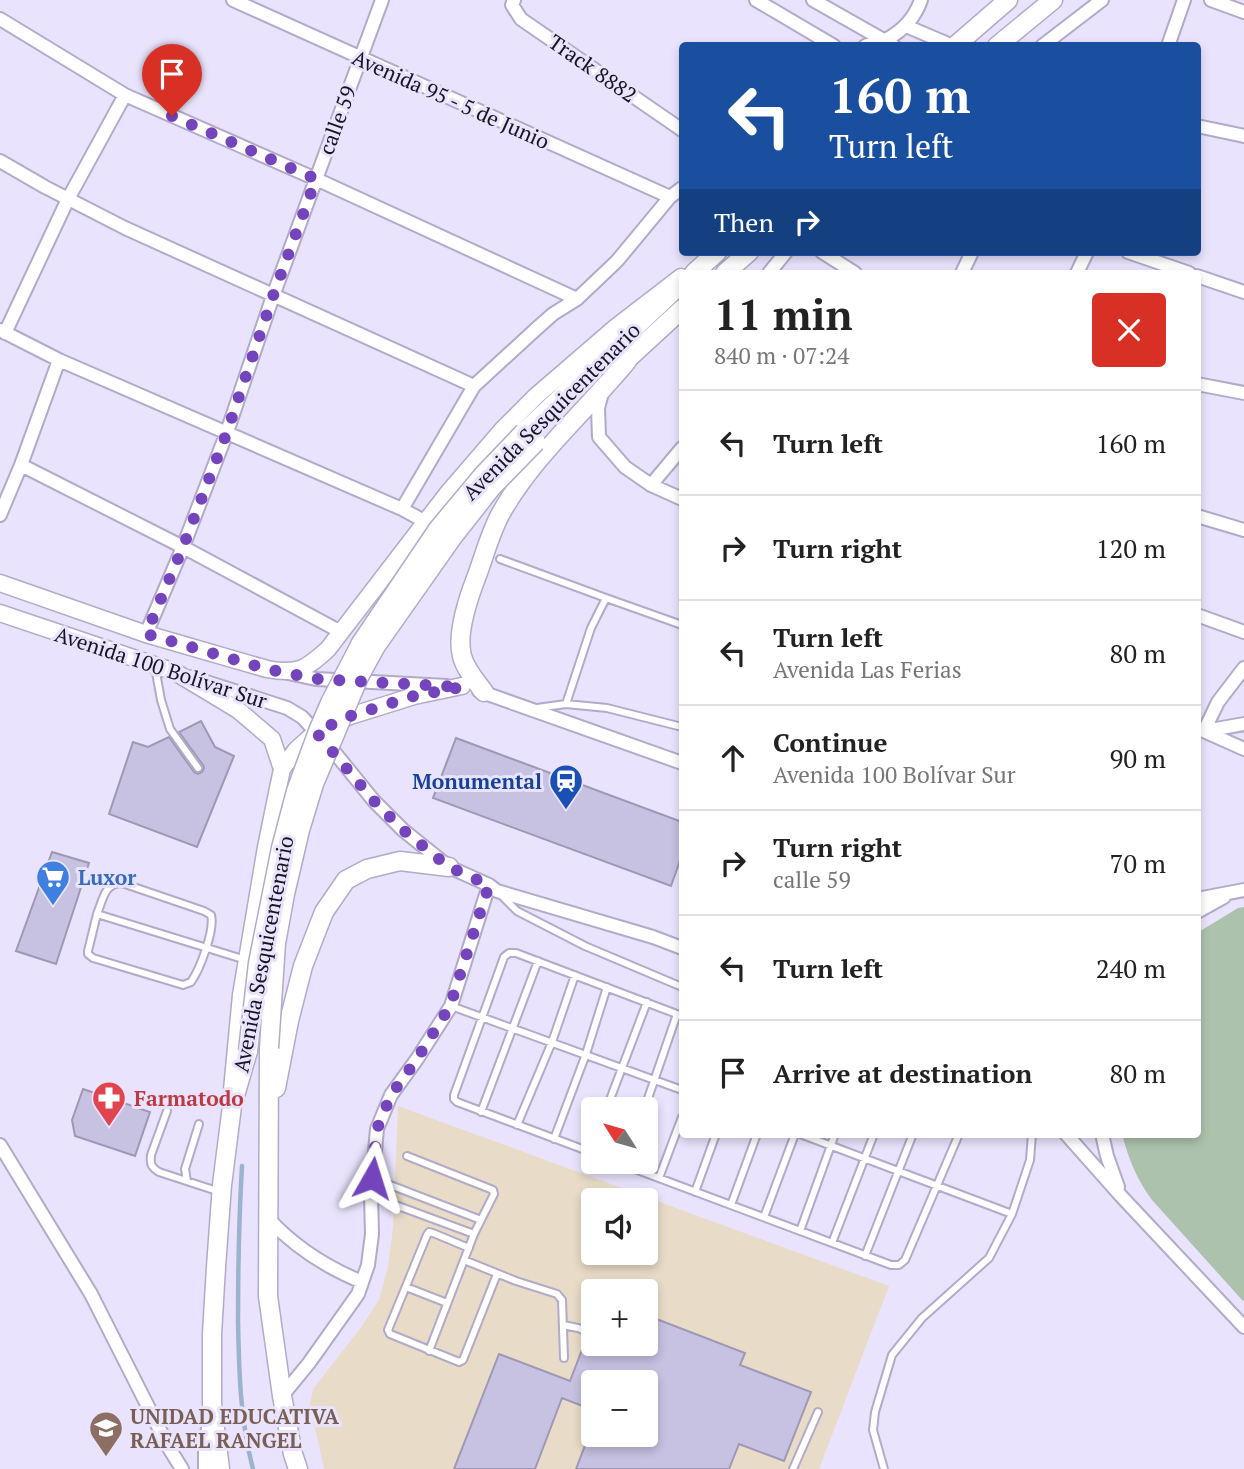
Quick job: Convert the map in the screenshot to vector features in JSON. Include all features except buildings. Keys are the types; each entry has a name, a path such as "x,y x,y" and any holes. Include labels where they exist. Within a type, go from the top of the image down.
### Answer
{"main road":[{"path":"959,42 1007,0"},
{"path":"1002,42 1053,0"},
{"path":"697,270 712,256"},
{"path":"728,270 744,256"},
{"name":"Avenida Sesquicentenario","path":"292,1464 268,1296 268,1048 276,943 300,830 314,785 359,677 376,646 452,538 530,437 679,287"},
{"name":"Avenida Sesquicentenario","path":"220,1469 212,1404 212,1334 222,1192 232,1106 248,1051 258,963 281,848 296,791 318,731 361,643 438,529 482,475 626,361 679,312"},
{"path":"484,692 462,657 460,637 471,593 500,516 520,483 626,361"},
{"path":"268,1129 289,1021 303,966 324,912 346,880 367,869 400,862 449,867"}],"street":[{"name":"Avenida 95 - 5 de Junio","path":"233,0 670,197"},
{"name":"calle 59","path":"146,634 227,432 273,296 382,0"},
{"name":"Track 8882","path":"514,0 512,5 521,19 679,128"},
{"path":"756,0 827,42"},
{"path":"813,0 888,42"},
{"path":"891,42 916,13 922,0"},
{"path":"1047,42 1102,0"},
{"path":"1169,42 1184,0"},
{"path":"1211,0 1244,12"},
{"path":"0,19 125,95 577,299"},
{"path":"906,26 944,42"},
{"path":"125,95 68,199 3,331 60,360 402,509 426,522"},
{"path":"1201,128 1244,136"},
{"path":"0,161 125,229 474,386"},
{"path":"402,509 474,386 544,322 577,299 617,261 670,197 679,190"},
{"path":"690,270 710,256"},
{"path":"771,270 783,256"},
{"path":"828,256 850,270"},
{"path":"1140,256 1180,270"},
{"path":"1201,277 1244,292"},
{"path":"287,673 310,666 328,649 447,494 503,429 536,396 616,327 679,278"},
{"path":"0,515 60,360"},
{"path":"1201,384 1244,393"},
{"path":"602,391 598,408 599,437 625,467 651,485 679,498"},
{"path":"651,485 679,452"},
{"path":"21,465 183,547 341,632"},
{"path":"1201,517 1244,530"},
{"name":"Avenida 100 Bolívar Sur","path":"0,583 146,634 287,673"},
{"name":"Avenida 100 Bolívar Sur","path":"0,613 287,708 316,732 374,801 403,830 449,867 493,888 679,947"},
{"path":"1201,616 1244,632"},
{"path":"1201,730 1244,668"},
{"path":"175,672 239,710 272,739 282,769"},
{"path":"287,673 316,679 462,687 484,692 679,762"},
{"path":"232,1106 232,1079 241,995 282,769 296,750 316,732 350,716 414,696 462,687"},
{"path":"1201,730 1244,724"},
{"path":"1201,730 1244,749"},
{"path":"282,1396 359,1294 368,1265 372,1234 371,1196 377,1129 391,1095 450,1006 493,888"},
{"path":"1201,898 1244,890"},
{"path":"1201,910 1231,894"},
{"path":"1070,1138 1244,1327"},
{"path":"1103,1138 1121,1196"},
{"path":"0,1145 91,1294 182,1469"},
{"path":"268,1218 312,1257 362,1282"},
{"path":"205,1469 205,1449 212,1404"}],"lane":[{"path":"500,559 679,624"},
{"path":"566,704 591,628 606,598"},
{"path":"155,665 161,700 170,729 198,768"},
{"path":"531,709 566,704 607,708 679,726"},
{"path":"113,883 122,883 211,915 213,923 205,948 196,975 191,982 183,985 93,958 88,954 97,914 108,887 113,883"},
{"path":"493,888 517,911 585,946 679,986"},
{"path":"97,914 247,961"},
{"path":"581,1149 481,1112 454,1099 504,957 509,953 516,953 679,1015"},
{"path":"481,1112 538,961"},
{"path":"517,1125 552,1042 575,975"},
{"path":"554,1139 607,988"},
{"path":"611,1097 647,1002"},
{"path":"450,1006 679,1089"},
{"path":"649,1097 679,1018"},
{"path":"167,1111 150,1162 152,1168 222,1192"},
{"path":"187,1181 185,1169 200,1124"},
{"path":"659,1178 679,1126"},
{"path":"695,1192 715,1138"},
{"path":"731,1205 756,1138"},
{"path":"764,1217 796,1138"},
{"path":"810,1138 1012,1214"},
{"path":"800,1231 833,1138"},
{"path":"832,1243 873,1138"},
{"path":"865,1256 912,1138"},
{"path":"649,1174 865,1256 898,1265 905,1260 957,1138"},
{"path":"884,1469 873,1430 875,1412 892,1355 922,1318 989,1258 1012,1214 1030,1160 1032,1138"},
{"path":"408,1156 493,1190 494,1194 474,1234 429,1351"},
{"path":"372,1178 481,1220"},
{"path":"371,1196 474,1234"},
{"path":"415,1212 422,1197"},
{"path":"469,1248 433,1233 427,1235 388,1332 429,1351 459,1362 463,1360 497,1274"},
{"path":"464,1260 557,1294 562,1300 564,1358"},
{"path":"406,1287 447,1303"},
{"path":"563,1325 581,1329"},
{"path":"793,1469 818,1412"}],"shaded area":[{"path":"398,1106 622,1188 581,1188 581,1265 658,1265 658,1201 889,1286 819,1469 324,1469 310,1405 313,1389 379,1300 388,1267 393,1228"}],"green space":[{"path":"1244,907 1243,1301 1152,1200 1134,1168 1123,1138 1201,1138 1201,931"}],"waterway":[{"path":"242,1166 238,1263 239,1358 243,1414 253,1469"}],"place":[{"name":"Monumental","path":"566,811"},
{"name":"Luxor","path":"53,907"},
{"name":"Farmatodo","path":"109,1128"},
{"name":"UNIDAD EDUCATIVA RAFAEL RANGEL","path":"106,1458"}],"route":[{"path":"172,116 316,179 227,432 146,634 267,669 316,679 462,687 414,696 350,716 316,732 374,801 403,830 449,867 489,885 450,1006 391,1095 377,1129 372,1178"}]}
